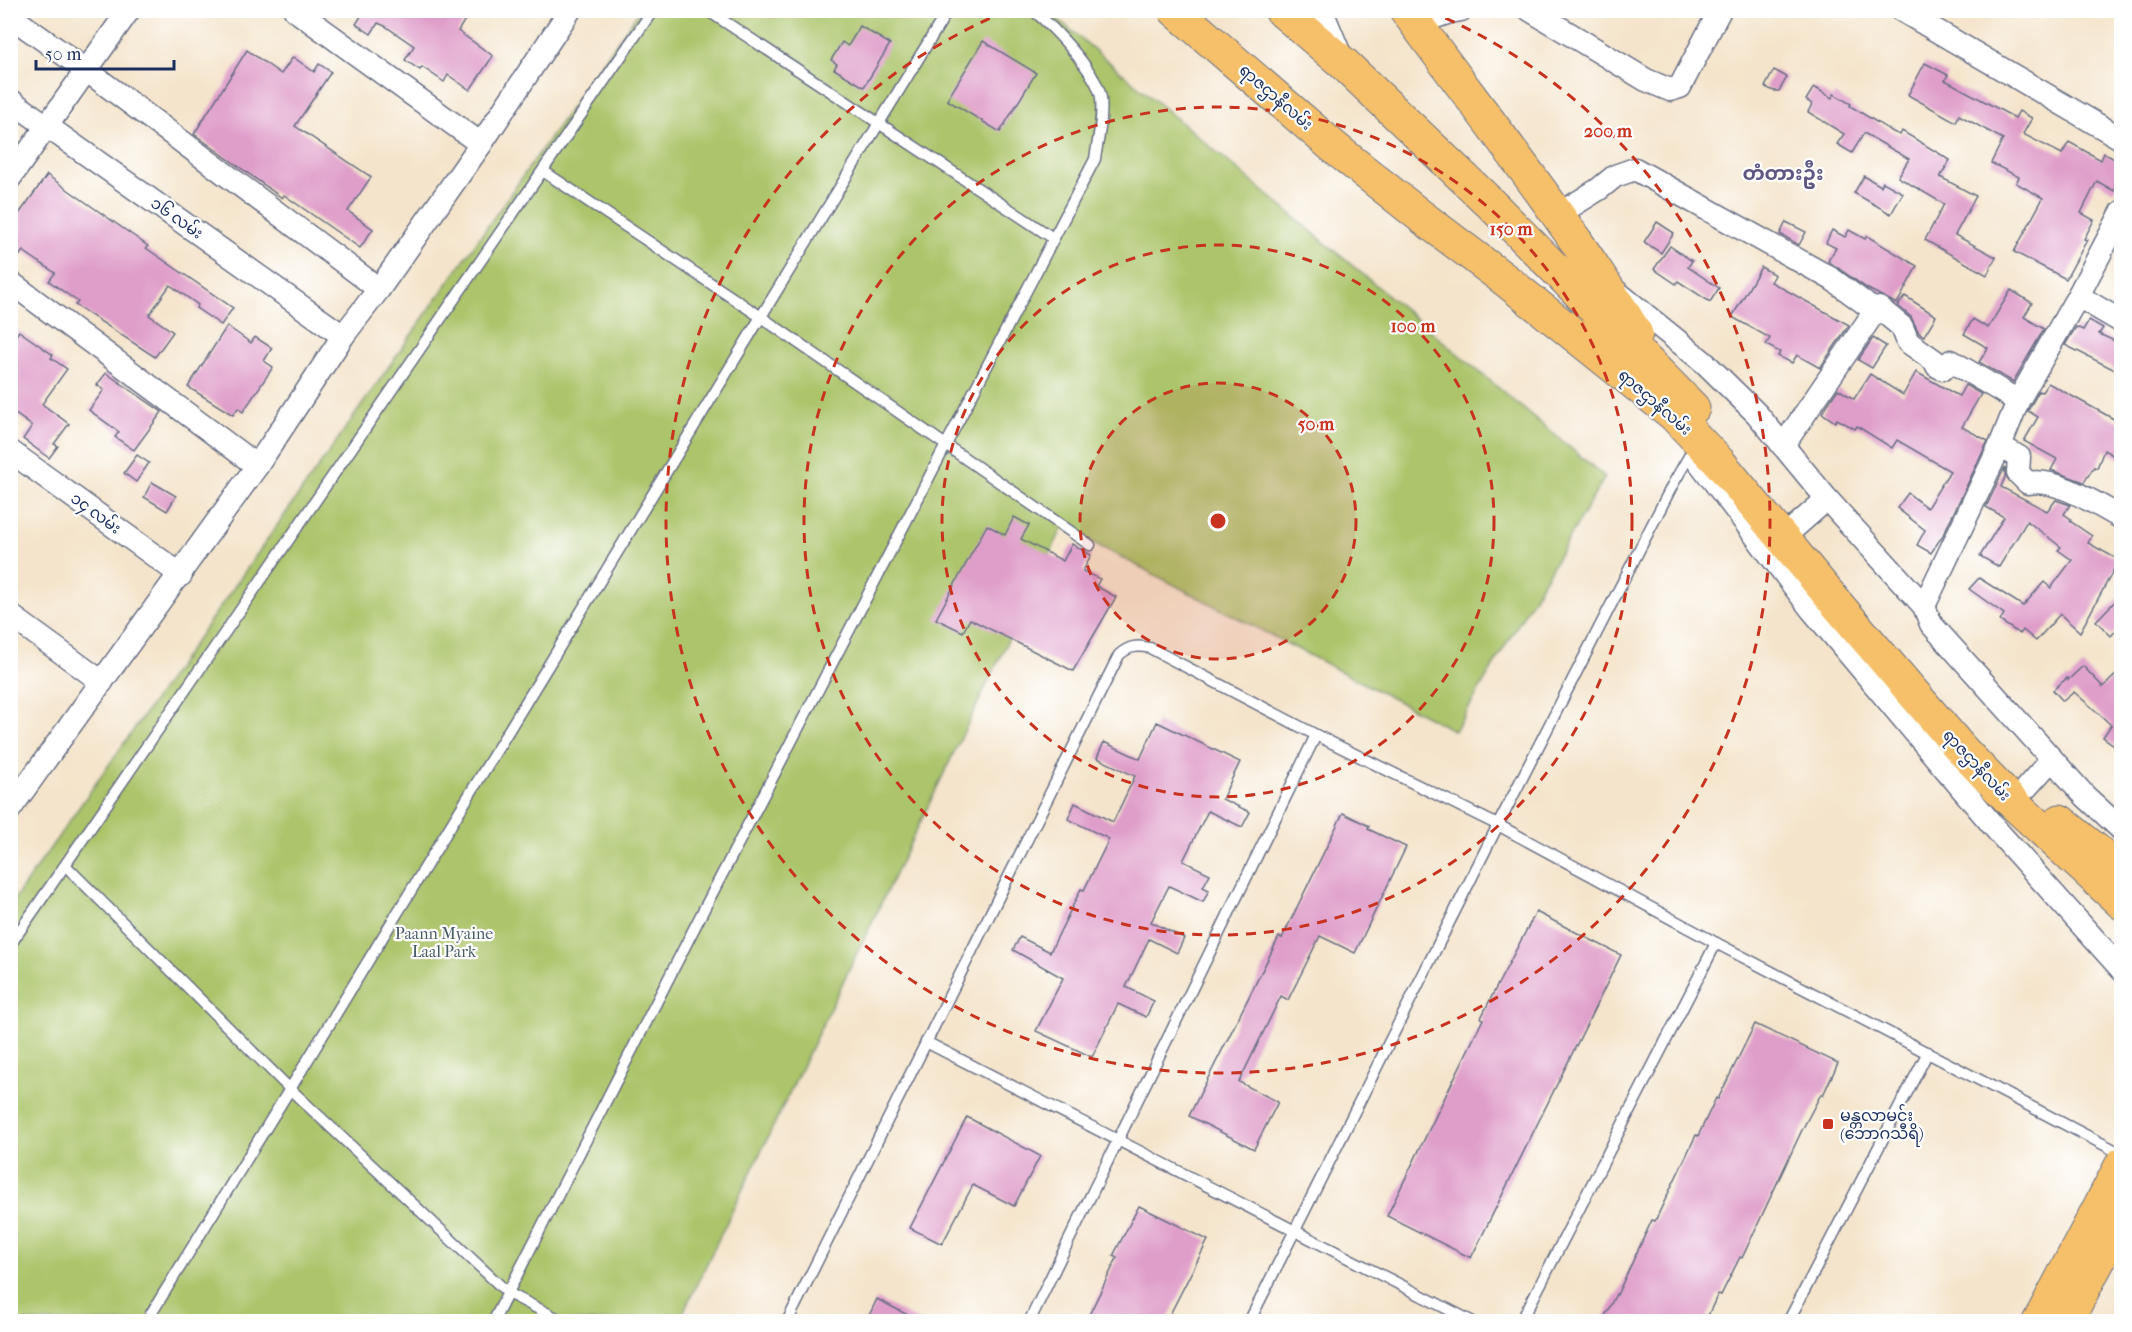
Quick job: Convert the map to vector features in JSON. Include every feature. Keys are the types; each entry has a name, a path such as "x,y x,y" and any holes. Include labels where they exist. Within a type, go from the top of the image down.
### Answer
{"main road":[{"name":"ရာဇဌာနီလမ်း","path":"1175,10 1336,149 1673,414 1719,462 1962,750 2012,802 2072,857"},
{"name":"ရာဇဌာနီလမ်း","path":"1281,10 1343,63 1489,202 1660,373 1732,448 1896,648 2025,788 2078,838 2121,871"},
{"path":"1411,17 1559,214 1607,284 1660,373 1673,414"},
{"path":"2072,857 2121,892"},
{"path":"2072,857 2121,903"},
{"path":"2046,1321 2121,1164"},
{"path":"2046,1321 2121,1216"}],"street":[{"path":"10,178 129,10"},
{"path":"295,10 481,144"},
{"path":"13,801 181,575 343,336 379,289 481,144 570,10"},
{"path":"1320,10 1343,63"},
{"path":"1411,17 1461,10"},
{"path":"1530,10 1646,80 1670,90 1680,87 1720,10"},
{"path":"1901,10 2121,138"},
{"path":"10,16 379,289"},
{"name":"၁၆ လမ်း","path":"10,100 343,336"},
{"path":"1559,214 1615,176 1635,169 1832,279 1875,311"},
{"path":"1924,606 2000,446 2018,401 2078,296 2121,212"},
{"path":"10,282 257,466"},
{"path":"1607,284 1705,363 1757,414 1827,499 1924,606 1930,624 2085,796 2121,830"},
{"path":"2078,296 2121,322"},
{"path":"1783,446 1879,308 1902,327 1908,342 1935,361 1937,366 1942,369 1951,361 2018,401"},
{"path":"1673,414 1692,451 1812,610 2000,834 2121,970"},
{"path":"2000,446 2019,457 2018,473 2028,483 2038,481 2076,493 2121,518"},
{"name":"၁၄ လမ်း","path":"10,451 181,575"},
{"path":"1795,527 1827,499"},
{"path":"10,615 102,682"},
{"path":"2025,788 2052,759"}],"lane":[{"path":"10,945 653,10"},
{"path":"706,10 1053,238"},
{"path":"146,1322 948,10"},
{"path":"493,1322 710,898 1095,159 1101,124 1101,96 1090,72 1064,40 1033,10"},
{"path":"543,171 761,317 1090,545"},
{"path":"1249,1322 1498,825 1692,451"},
{"path":"787,1322 1119,656 1127,648 1138,645 1150,648 1316,735 1498,825 1716,943 2121,1154"},
{"path":"1029,1322 1316,735"},
{"path":"66,866 290,1089 508,1293 564,1322"},
{"path":"1521,1322 1716,943"},
{"path":"926,1042 1473,1322"},
{"path":"1788,1322 1928,1052"}],"green space":[{"name":"Paann Myaine Laal Park","path":"639,11 1048,11 1605,477 1455,731 1063,527 679,1321 11,1322 11,904"}],"building":[{"path":"360,10 471,10 458,31 493,56 470,90 448,75 444,82 422,67 420,70 405,60 414,46 385,26 378,23 371,34 356,24 363,13"},
{"path":"860,26 890,44 864,87 834,69 837,64 831,60 842,42 848,46"},
{"path":"983,41 1036,73 1000,132 947,100"},
{"path":"247,50 281,74 293,57 314,72 319,64 331,72 295,126 371,177 348,211 373,229 360,248 284,195 282,198 194,134"},
{"path":"1925,63 1948,75 1945,80 2015,118 2019,111 2032,118 2023,134 2062,154 2069,142 2101,160 2104,153 2121,163 2121,179 2114,191 2097,181 2081,213 2094,220 2084,239 2087,240 2066,279 2014,252 2043,198 2016,183 2019,177 1991,163 2003,139 1959,115 1956,122 1908,95"},
{"path":"1774,70 1787,77 1779,91 1765,87"},
{"path":"1814,87 1832,98 1834,94 1893,132 1900,135 1902,131 1950,160 1940,177 1976,196 1955,235 1996,257 1987,275 1925,240 1944,204 1898,177 1909,159 1864,133 1852,153 1837,144 1844,134 1808,112 1812,104 1806,100"},
{"path":"47,175 233,308 221,325 196,308 198,305 170,285 149,315 173,332 155,357 75,305 78,302 49,281 55,273 23,251 10,268 10,221 17,212 19,214"},
{"path":"1864,176 1881,186 1883,182 1903,193 1891,214 1854,193"},
{"path":"1657,222 1674,233 1661,253 1644,242"},
{"path":"1786,222 1806,232 1799,245 1780,234"},
{"path":"1832,230 1845,237 1849,230 1865,239 1867,236 1917,266 1897,304 1868,289 1828,261 1836,248 1826,243"},
{"path":"1670,246 1692,261 1688,267 1719,288 1710,302 1678,281 1676,284 1654,269"},
{"path":"1761,267 1775,275 1771,282 1849,325 1820,368 1797,355 1792,363 1778,356 1780,352 1766,345 1770,338 1732,317"},
{"path":"2011,290 2032,303 2024,317 2044,329 2013,382 1979,362 1988,348 1964,334 1973,319 1988,328"},
{"path":"1905,296 1936,316 1924,336 1919,333 1911,317 1898,306"},
{"path":"2089,320 2103,328 2099,334 2121,344 2121,373 2065,345 2076,327 2083,330"},
{"path":"227,326 251,343 255,337 272,348 264,361 273,367 243,412 238,408 233,415 188,387"},
{"path":"19,331 53,355 51,358 67,369 42,404 69,424 54,444 58,446 49,458 23,439 32,426 10,410 10,344"},
{"path":"1873,338 1886,346 1872,368 1858,360"},
{"path":"1916,372 1959,396 1965,385 1981,394 1962,427 1988,441 1943,535 1931,553 1917,545 1925,530 1897,508 1908,493 1927,508 1950,471 1897,440 1892,448 1857,426 1855,429 1837,419 1835,422 1822,413 1838,389 1854,399 1870,374 1903,395"},
{"path":"106,373 162,412 134,450 115,437 119,432 89,410 104,390 97,385"},
{"path":"2048,383 2121,423 2121,460 2104,450 2097,468 2094,467 2084,482 2051,470 2057,459 2024,441 2038,417 2028,411 2039,391 2042,392"},
{"path":"137,455 149,463 136,482 124,473"},
{"path":"2005,467 2005,477 2001,487 2047,511 2056,500 2070,505 2064,514 2092,536 2088,543 2119,560 2080,632 2060,614 2036,641 2023,630 2020,634 2000,621 2004,614 1969,589 1979,578 2023,606 2044,582 2051,588 2072,560 2058,550 2061,547 2027,521 1999,567 1980,556 2004,517 1986,507"},
{"path":"152,482 176,496 167,511 144,497"},
{"path":"1014,517 1029,525 1021,539 1063,561 1072,544 1091,555 1083,571 1100,579 1096,586 1116,597 1073,671 970,619 963,632 936,619 987,525 1005,535"},
{"path":"2121,595 2121,625 2111,636 2096,621"},
{"path":"2083,666 2103,687 2121,670 2121,750 2103,737 2111,725 2097,712 2074,692 2063,701 2053,690"},
{"path":"1157,722 1240,762 1222,799 1250,812 1242,827 1208,811 1183,861 1210,874 1203,887 1209,890 1203,902 1169,886 1151,922 1184,938 1177,953 1149,939 1126,987 1154,1001 1146,1017 1118,1004 1092,1057 1036,1031 1063,978 1013,950 1020,937 1050,952 1109,839 1068,819 1075,803 1113,822 1135,776 1097,758 1104,742 1140,759"},
{"path":"1343,813 1369,826 1368,829 1406,847 1355,953 1320,936 1288,1000 1281,996 1239,1082 1278,1102 1254,1149 1189,1116 1279,937 1282,938"},
{"path":"1536,912 1621,955 1471,1258 1387,1216 1483,1019 1481,1018"},
{"path":"1755,1024 1838,1063 1823,1095 1821,1094 1802,1130 1742,1258 1740,1257 1721,1295 1718,1294 1705,1322 1602,1322 1652,1220 1655,1221 1696,1135 1698,1136 1716,1098 1718,1099"},
{"path":"967,1117 1040,1156 1014,1206 973,1185 942,1244 910,1228"},
{"path":"1139,1206 1208,1240 1166,1322 1098,1322 1088,1317 1117,1258 1113,1256"},
{"path":"877,1299 921,1322 866,1322"}],"place":[{"name":"မန္တလာမင်း (ဘောဂသီရိ)","path":"1828,1124"}],"district":[{"name":"တံတားဦး","path":"1783,173"}]}
